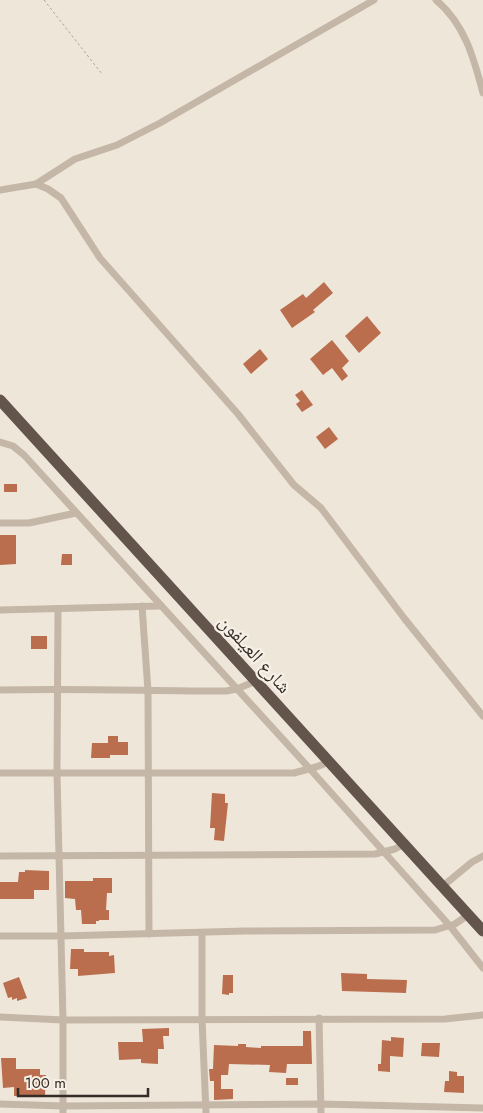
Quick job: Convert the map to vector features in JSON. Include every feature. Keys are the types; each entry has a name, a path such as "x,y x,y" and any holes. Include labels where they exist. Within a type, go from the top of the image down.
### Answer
{"highway":[{"name":"شارع العيلفون","path":"0,400 483,931"}],"street":[{"path":"0,190 36,184 75,159 117,145 160,123 374,0"},
{"path":"436,0 456,22 469,46 483,94"},
{"path":"36,184 48,189 61,198 100,258 238,414 294,485 321,508 404,618 483,716"},
{"path":"0,442 19,450 310,769 450,926 483,968"},
{"path":"0,523 29,523 76,514"},
{"path":"142,606 148,691 149,934"},
{"path":"0,610 160,606"},
{"path":"58,609 57,774 63,1020 63,1110"},
{"path":"0,690 57,688 226,691 237,689 256,681"},
{"path":"0,773 294,773 329,762"},
{"path":"0,856 375,854 404,844"},
{"path":"443,886 472,862 483,856"},
{"path":"0,936 435,930 455,924 468,915"},
{"path":"202,933 202,1019 206,1109"},
{"path":"0,1017 63,1020 445,1019 483,1015"},
{"path":"319,1018 322,1113"},
{"path":"0,1104 63,1110 206,1109 321,1104 483,1108"}],"path":[{"path":"44,0 102,74"}],"building":[{"path":"324,282 333,293 313,310 315,312 292,328 280,310 303,294 306,298"},
{"path":"367,316 381,333 359,353 345,336"},
{"path":"332,340 349,361 342,368 348,376 342,381 332,368 323,375 310,359"},
{"path":"260,349 268,359 251,374 243,364"},
{"path":"302,390 313,405 302,412 296,404 300,401 295,395"},
{"path":"329,427 338,439 325,449 316,437"},
{"path":"4,484 17,484 17,492 4,492"},
{"path":"0,535 16,535 16,564 0,565"},
{"path":"62,554 72,554 72,565 61,565"},
{"path":"31,636 47,636 47,649 31,649"},
{"path":"108,736 118,736 118,742 128,742 128,755 110,755 110,758 91,758 92,743 108,743"},
{"path":"212,793 225,794 225,803 228,803 224,841 214,840 215,828 210,828"},
{"path":"25,870 49,871 49,890 34,890 34,899 0,899 0,882 18,882 19,872 25,872"},
{"path":"93,878 112,878 112,893 107,893 106,910 109,910 109,920 99,920 96,921 96,924 82,924 81,910 76,910 75,899 65,898 65,881 93,881"},
{"path":"71,949 84,949 84,952 109,952 109,956 114,955 115,973 78,976 78,969 70,969"},
{"path":"341,973 367,974 367,979 407,980 406,993 342,991"},
{"path":"223,975 233,975 233,993 229,993 229,995 222,994"},
{"path":"19,977 27,998 17,1001 17,998 12,1000 12,997 8,998 3,983"},
{"path":"169,1028 169,1036 163,1036 164,1049 158,1049 158,1064 141,1063 141,1059 119,1060 118,1042 143,1042 142,1029"},
{"path":"303,1031 311,1031 312,1064 287,1064 286,1073 269,1072 270,1065 229,1064 228,1075 221,1075 221,1089 233,1089 233,1099 214,1100 214,1081 210,1081 209,1069 213,1069 214,1045 238,1046 238,1044 246,1044 246,1047 261,1048 261,1046 303,1046"},
{"path":"391,1037 404,1038 403,1057 390,1056 390,1072 378,1071 378,1064 381,1064 382,1040 391,1041"},
{"path":"422,1043 440,1043 439,1057 421,1056"},
{"path":"1,1058 16,1058 16,1069 40,1069 40,1075 46,1075 45,1095 14,1096 14,1087 3,1088"},
{"path":"449,1071 457,1072 457,1076 464,1076 464,1093 444,1092 445,1081 449,1081"},
{"path":"286,1078 298,1078 298,1085 286,1085"}]}
